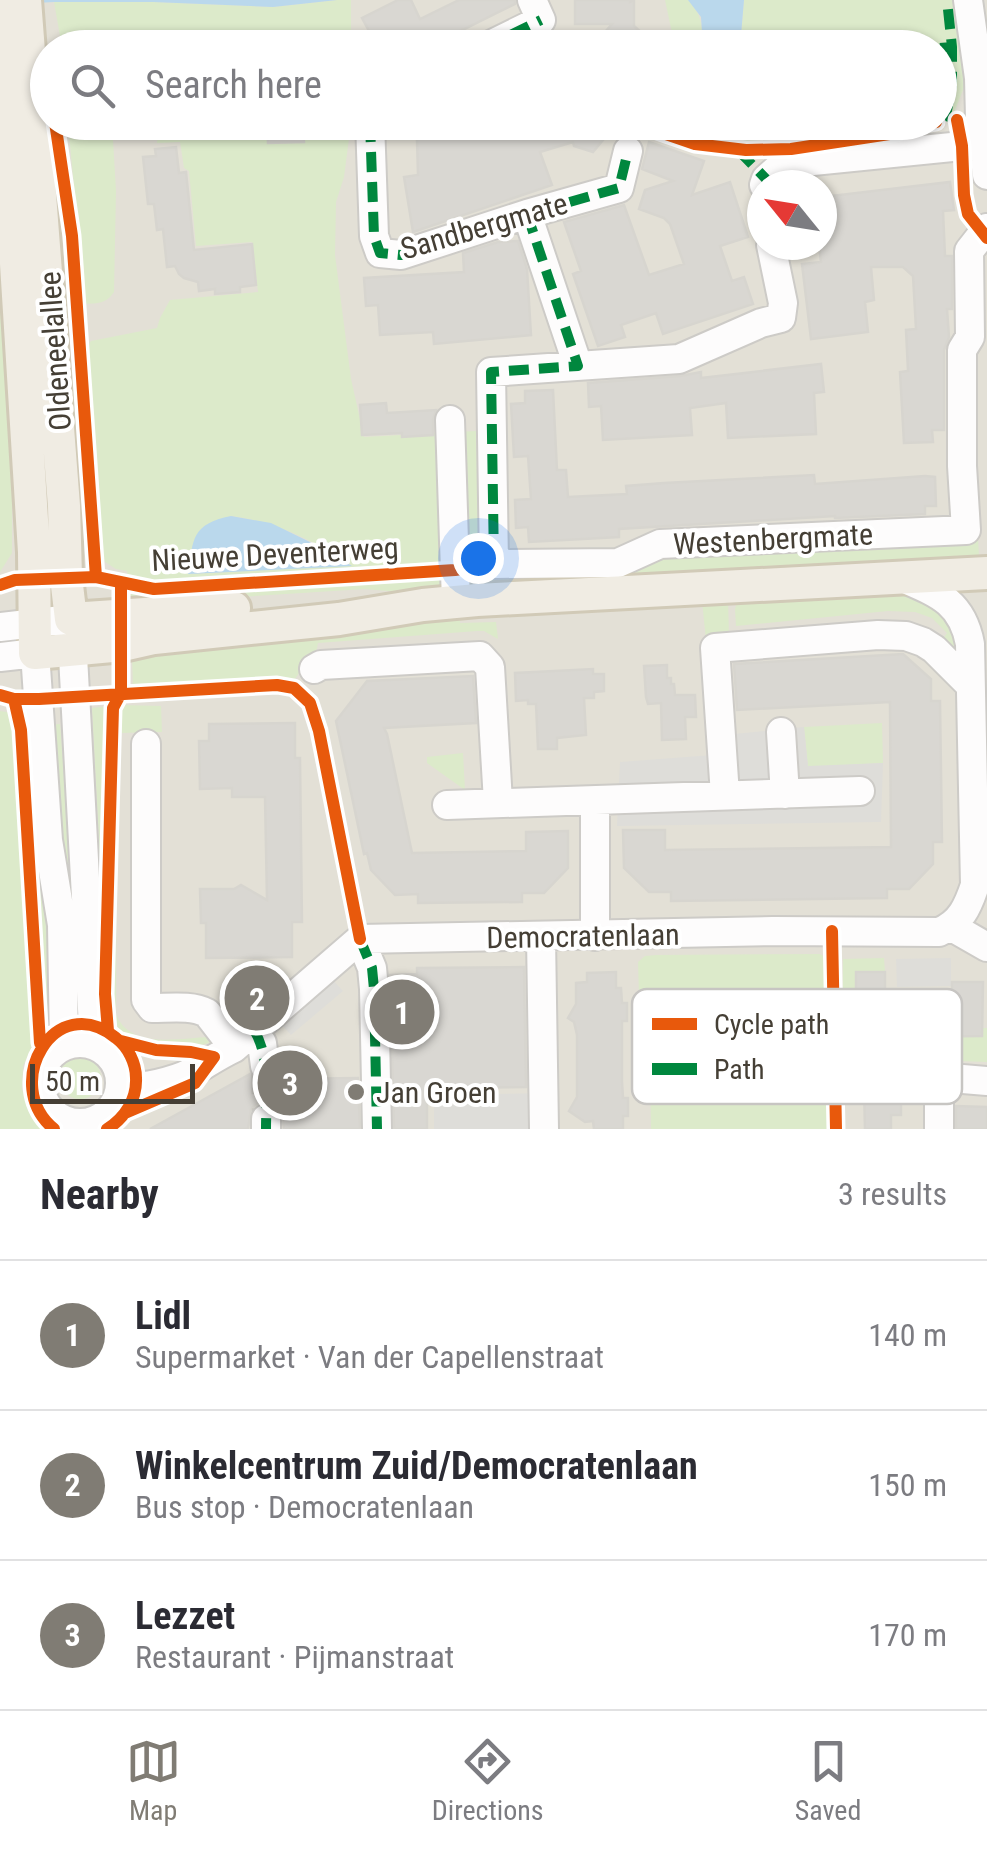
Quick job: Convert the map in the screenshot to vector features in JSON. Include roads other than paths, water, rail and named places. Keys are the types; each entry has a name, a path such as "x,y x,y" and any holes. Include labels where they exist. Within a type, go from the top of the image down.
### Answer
{"main road":[{"name":"Oldeneelallee","path":"13,8 46,282 72,634"},
{"name":"Oldeneelallee","path":"13,8 34,637"},
{"name":"Nieuwe Deventerweg","path":"34,637 72,634 122,644 456,602 987,572"}],"street":[{"path":"521,30 541,20 532,0"},
{"path":"968,0 987,175"},
{"name":"Sandbergmate","path":"371,140 374,236 380,253 401,255 619,188 628,151"},
{"path":"776,170 782,164 986,146"},
{"path":"527,214 578,366"},
{"name":"Westenbergmate","path":"774,260 783,303 781,318 679,359 491,372 494,564 618,563 660,544 966,530 962,350 970,337 968,250 987,228"},
{"path":"450,420 456,602"},
{"path":"899,577 952,604 979,634 970,685 975,885 968,907 952,927 987,948"},
{"name":"Nieuwe Deventerweg","path":"0,626 34,637"},
{"name":"Oldeneelallee","path":"72,634 94,1045"},
{"path":"725,795 714,648 906,636 934,649 970,685"},
{"name":"Nieuwe Deventerweg","path":"0,657 34,637"},
{"name":"Oldeneelallee","path":"34,637 48,840 62,925 64,1046"},
{"path":"314,669 321,665 480,656 490,668 498,802"},
{"path":"781,732 785,794"},
{"path":"146,744 146,1000 152,1008 202,1010 234,1045"},
{"path":"446,805 860,790"},
{"path":"595,801 595,936"},
{"name":"Democratenlaan","path":"360,939 773,931 940,932 952,927"},
{"path":"541,937 544,1129"},
{"path":"234,1045 360,939 372,968 374,989 377,1129"},
{"path":"120,1077 135,1068 262,1042 266,1066"},
{"path":"94,1045 108,1054 120,1077 115,1105 98,1125 67,1126 46,1105 40,1092 44,1064 64,1046 94,1045"},
{"path":"962,1079 987,1081"}],"water":[{"path":"0,0 337,0 273,7 153,2 0,5"},
{"path":"688,0 744,0 741,30 702,30 701,17"},
{"path":"231,516 271,523 352,566 188,574 197,534 209,523"}],"tunnel":[{"path":"265,1066 266,1119"}],"place":[{"name":"Winkelcentrum Zuid/Democratenlaan","path":"257,998"},
{"name":"Lidl","path":"402,1012"},
{"name":"Lezzet","path":"290,1083"},
{"name":"Jan Groen","path":"356,1092"}]}
